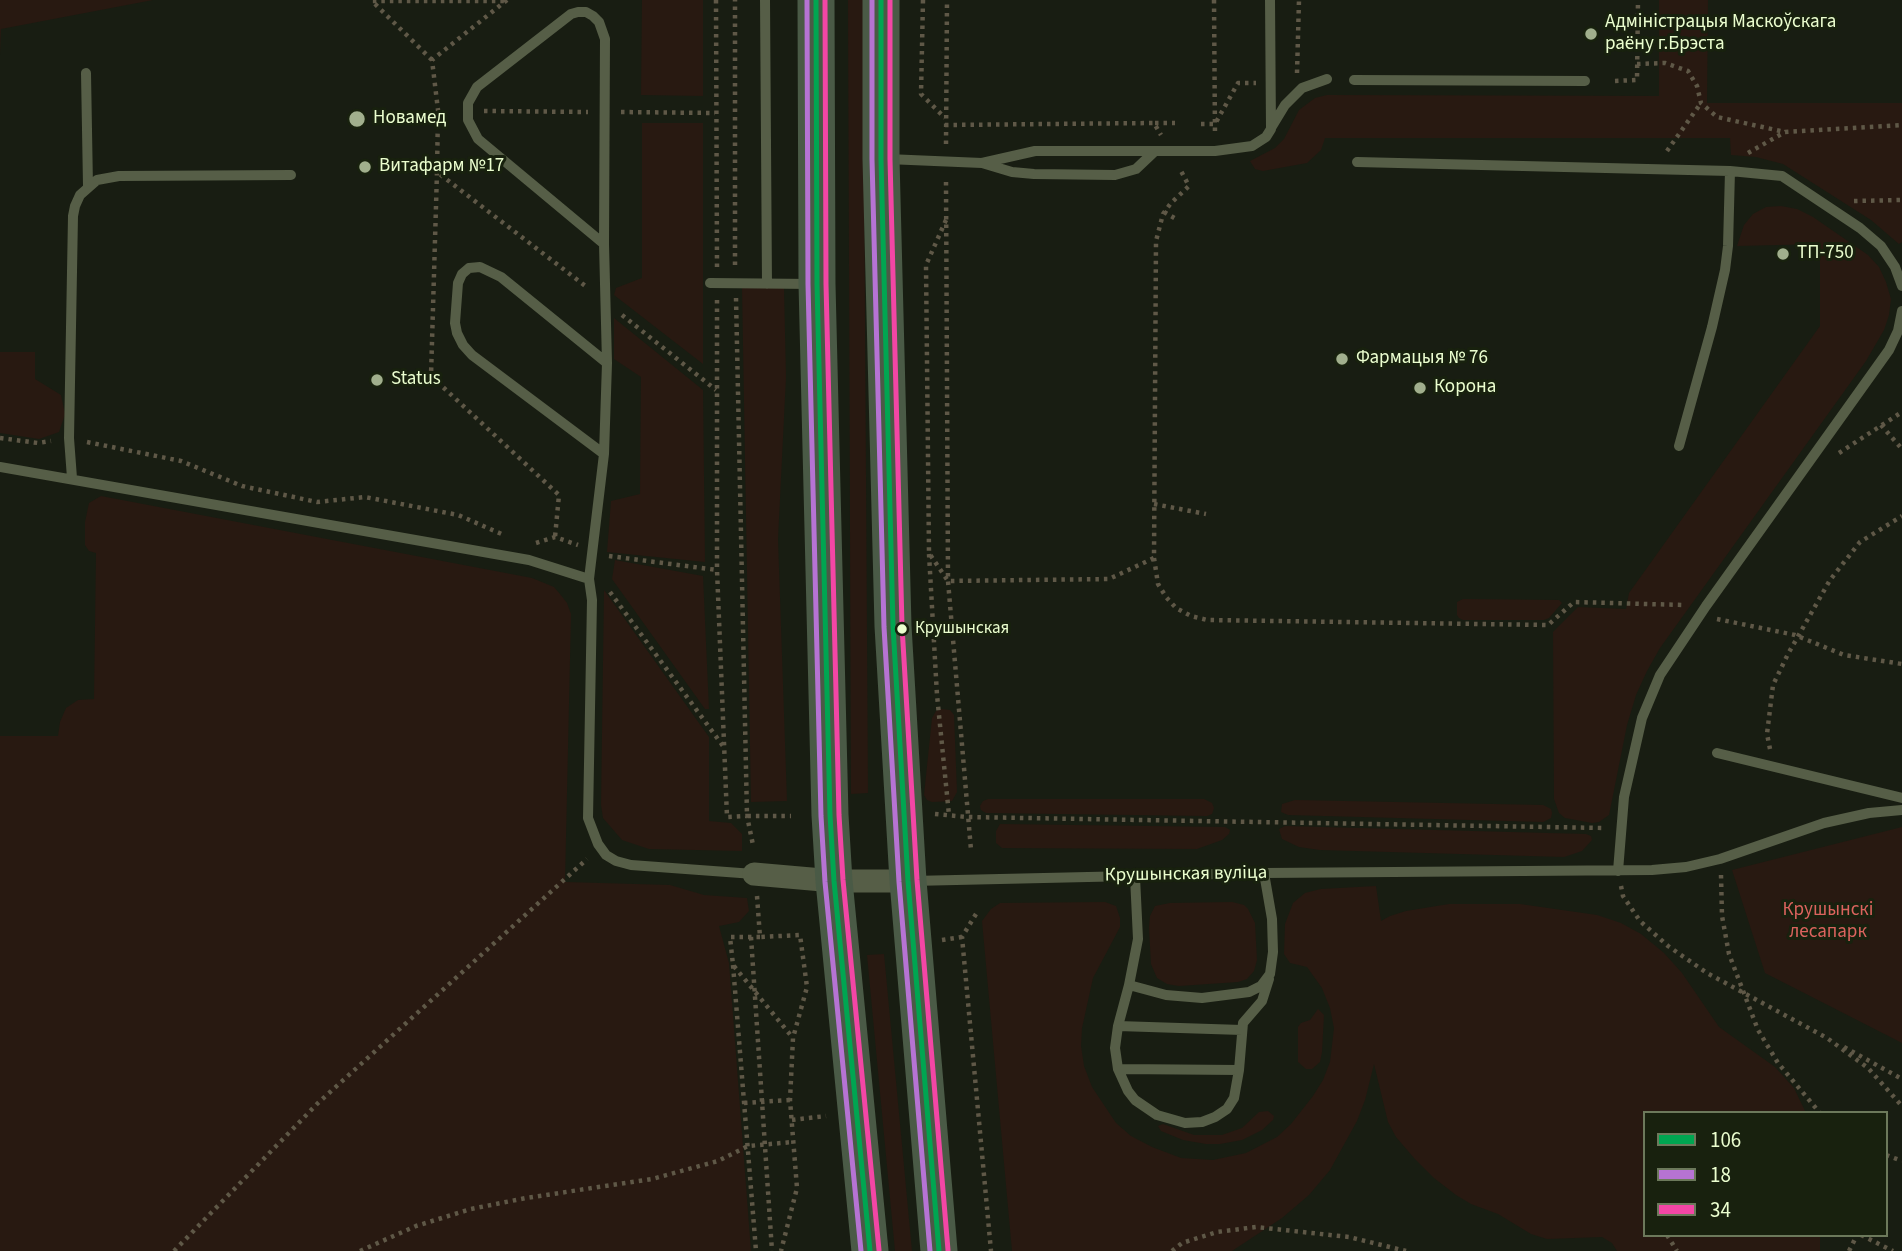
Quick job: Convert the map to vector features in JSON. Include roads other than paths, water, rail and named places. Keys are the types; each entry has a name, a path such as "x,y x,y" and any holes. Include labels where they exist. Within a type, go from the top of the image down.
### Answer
{"highway":[{"path":"816,0 817,284 830,816 870,1251"},
{"path":"881,0 881,159 893,626 908,881 939,1251"}],"street":[{"name":"Крушынская вуліца","path":"755,885 908,881"}],"lane":[{"path":"765,0 767,284"},
{"path":"1270,0 1270,129"},
{"path":"604,244 478,139 472,130 467,111 471,94 477,87 571,14 578,12 593,16 603,30 606,112 604,244 607,363 604,454 589,579 592,600 588,818 600,847 616,861 755,885"},
{"path":"86,73 88,186"},
{"path":"982,163 1035,151 1215,151 1252,146 1266,137 1285,106 1301,88 1327,79"},
{"path":"1354,80 1585,81"},
{"path":"881,159 982,163 1013,172 1034,174 1115,175 1136,169 1155,150"},
{"path":"1357,162 1724,171 1782,176 1821,201 1881,246 1895,267 1902,286"},
{"path":"1679,446 1725,270 1728,246 1724,171"},
{"path":"72,478 69,438 74,216 80,195 97,180 119,176 291,175"},
{"path":"604,454 472,355 463,345 455,323 458,283 462,274 469,268 480,267 501,276 607,363"},
{"path":"714,283 817,284"},
{"path":"1618,871 1624,797 1649,697 1660,675 1706,606 1889,350 1898,331 1902,311"},
{"path":"0,467 529,560 589,579"},
{"path":"1717,754 1902,798"},
{"name":"Крушынская вуліца","path":"908,881 1264,873 1618,871 1686,867 1720,859 1824,822 1902,810"},
{"path":"1135,877 1138,939 1118,1026 1115,1048 1118,1069 1135,1100 1157,1115 1185,1123 1202,1122 1215,1117 1227,1109 1234,1098 1242,1030 1247,1017 1262,1001 1270,974 1273,931 1270,897 1264,873"},
{"path":"1129,985 1178,997 1202,998 1249,992 1261,986 1270,974"},
{"path":"1118,1026 1242,1030"},
{"path":"1118,1069 1239,1070"}],"place":[{"name":"Адміністрацыя Маскоўскага раёну г.Брэста","path":"1591,34"},
{"name":"Новамед","path":"357,119"},
{"name":"Витафарм №17","path":"365,167"},
{"name":"ТП-750","path":"1783,254"},
{"name":"Фармацыя № 76","path":"1342,359"},
{"name":"Status","path":"377,380"},
{"name":"Корона","path":"1420,388"},
{"name":"Крушынская","path":"902,629"}],"park label":[{"name":"Крушынскі лесапарк","path":"1828,922"}]}
